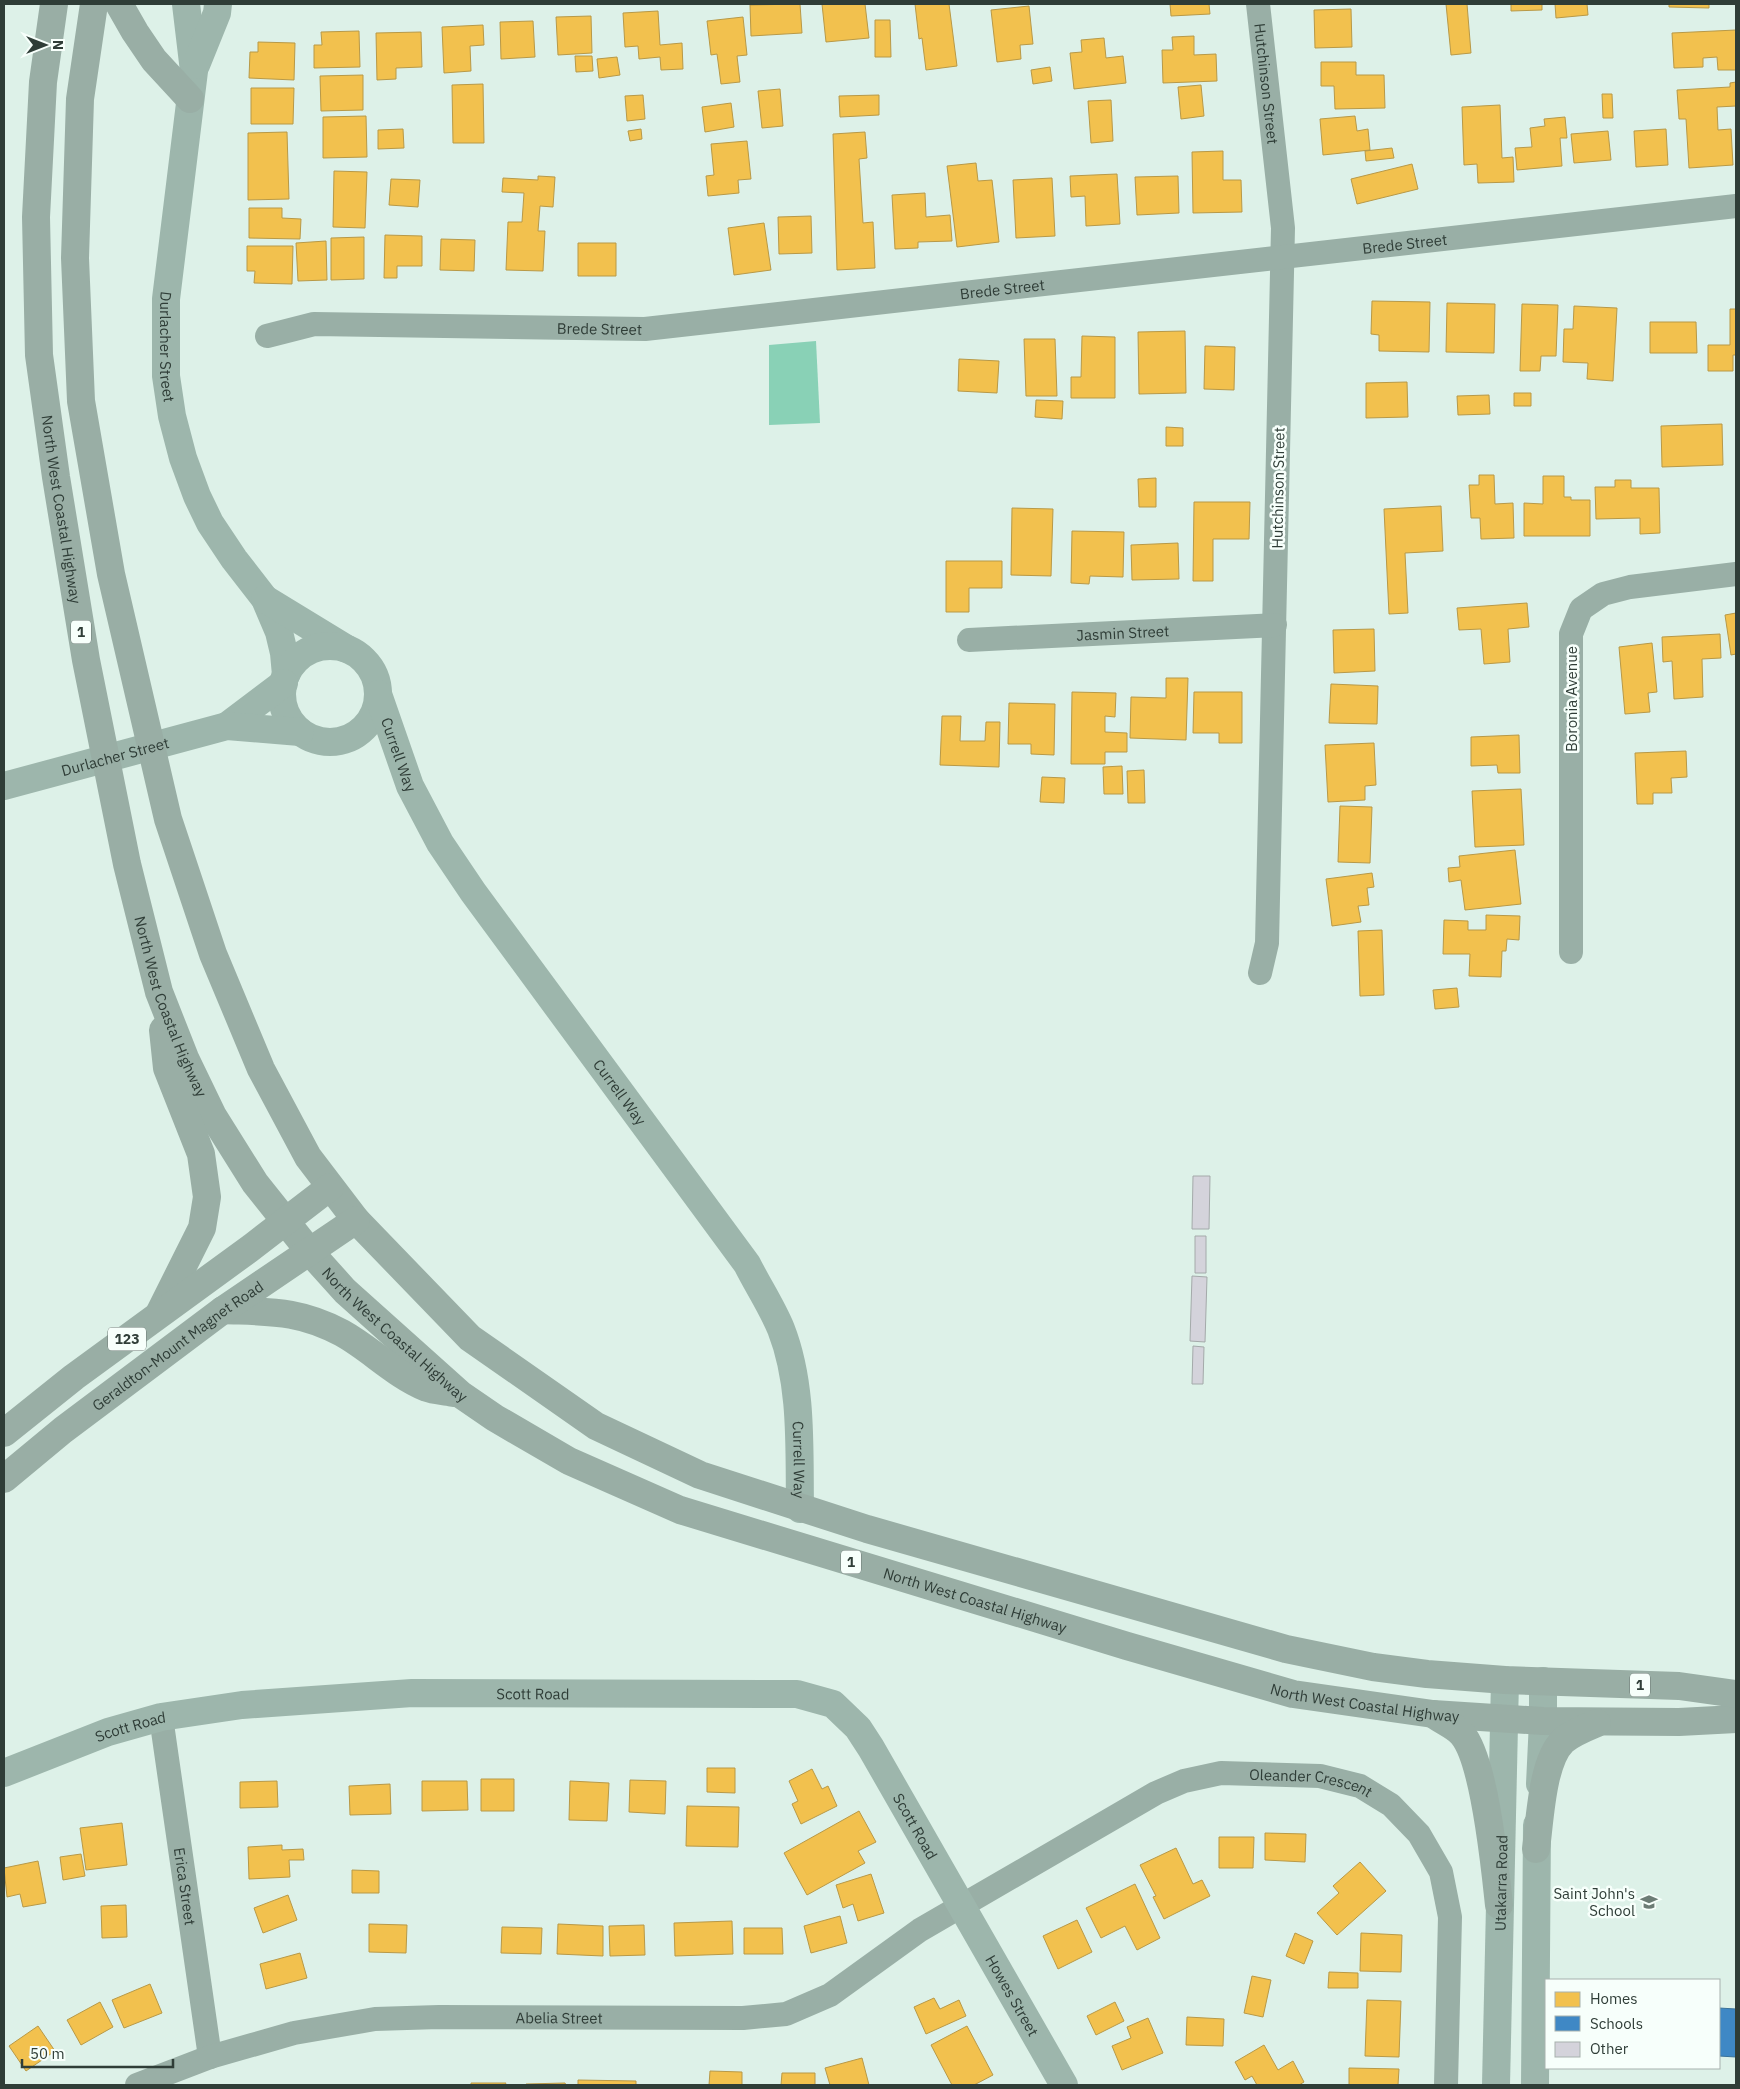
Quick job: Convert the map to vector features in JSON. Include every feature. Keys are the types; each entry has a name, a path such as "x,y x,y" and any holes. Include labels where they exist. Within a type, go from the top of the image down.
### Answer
{"highway":[{"name":"North West Coastal Highway","path":"54,4 44,82 36,217 40,356 56,478 86,660 127,864 159,992 185,1058 213,1116 255,1183 310,1252 345,1291 460,1394 495,1418 569,1461 680,1510 1108,1641 1293,1694 1433,1714 1504,1719 1679,1722 1736,1718"},
{"name":"1","path":"94,4 80,99 75,258 81,401 111,574 168,819 213,954 261,1069 308,1158 356,1220 470,1338 596,1426 700,1475 800,1509 1286,1649 1373,1667 1427,1674 1505,1680 1679,1686 1736,1694"},
{"path":"119,4 154,60 190,99"},
{"path":"158,1316 202,1228 207,1197 201,1154 167,1068 159,992"},
{"name":"123","path":"4,1433 74,1377 330,1187"},
{"name":"Geraldton-Mount Magnet Road","path":"4,1479 63,1430 223,1310 356,1220"},
{"path":"223,1310 283,1312 304,1316 343,1334 392,1368 427,1388 460,1394"},
{"path":"1433,1714 1462,1734 1476,1764 1491,1832 1499,1905"},
{"path":"1536,1849 1546,1772 1556,1748 1572,1734 1598,1722"}],"street":[{"name":"Durlacher Street","path":"186,4 194,71"},
{"name":"Durlacher Street","path":"218,4 217,13 194,71 190,99 166,299 166,376 170,408 183,458 210,523 234,559 265,599 279,632 284,653 285,679 227,726"},
{"name":"Hutchinson Street","path":"1258,4 1283,228 1267,943 1260,973"},
{"name":"Brede Street","path":"267,336 314,324 645,329 1736,206"},
{"name":"Boronia Avenue","path":"1571,952 1571,634 1581,609 1603,594 1630,587 1736,574"},
{"name":"Durlacher Street","path":"265,599 350,650"},
{"name":"Jasmin Street","path":"969,640 1275,625"},
{"path":"323,647 337,647 350,650 370,668 376,680 378,694 371,720 351,738 338,742 324,742 312,739 300,732 290,722 284,710 282,692 285,679 296,660 310,650 323,647"},
{"name":"Currell Way","path":"378,694 410,786 440,843 479,900 747,1264 781,1330 795,1382 799,1442 800,1509"},
{"name":"Durlacher Street","path":"4,786 227,726 300,732"},
{"name":"Utakarra Road","path":"1496,2085 1505,1680"},
{"path":"1535,2085 1536,1849 1543,1721 1543,1681"},
{"name":"Scott Road","path":"4,1772 108,1732 161,1718 242,1705 412,1693 797,1694 833,1704 858,1728 961,1905"},
{"name":"Erica Street","path":"161,1718 210,2057"},
{"name":"Oleander Crescent","path":"961,1905 1156,1793 1184,1780 1222,1774 1267,1774 1320,1776 1360,1786 1391,1805 1419,1834 1441,1872 1450,1917 1446,2085"},
{"name":"Abelia Street","path":"137,2085 210,2057 294,2033 375,2019 439,2017 743,2018 786,2014 830,1995 920,1930 961,1905"},
{"name":"Howes Street","path":"961,1905 1064,2085"}],"shaded area":[{"path":"816,341 820,423 769,425 769,345"}],"building: Homes":[{"path":"800,4 802,33 751,36 750,5"},
{"path":"822,4 865,4 869,38 826,42"},
{"path":"915,4 949,4 957,66 926,70 922,38 919,39"},
{"path":"1170,4 1209,4 1210,14 1171,16"},
{"path":"1446,4 1467,4 1471,53 1451,55"},
{"path":"1511,4 1542,4 1542,10 1511,11"},
{"path":"1555,4 1587,4 1588,15 1556,18"},
{"path":"1669,4 1709,4 1709,8 1669,7"},
{"path":"1029,6 1033,44 1020,45 1021,59 997,62 991,10"},
{"path":"1351,9 1352,47 1315,48 1314,10"},
{"path":"658,11 660,45 682,43 683,69 661,70 660,57 639,59 638,46 625,47 623,13"},
{"path":"591,16 592,53 558,55 556,17"},
{"path":"743,17 747,55 737,56 740,82 721,84 717,54 711,55 707,21"},
{"path":"875,20 890,20 891,57 875,57"},
{"path":"533,21 535,57 501,59 500,22"},
{"path":"483,25 484,45 470,46 471,71 444,73 442,27"},
{"path":"1736,30 1736,70 1718,70 1717,57 1703,58 1703,67 1674,68 1672,33"},
{"path":"359,31 360,67 314,68 314,45 322,45 321,32"},
{"path":"421,32 422,67 396,68 396,79 377,80 376,33"},
{"path":"1194,36 1194,55 1216,54 1217,81 1163,83 1162,50 1173,50 1172,37"},
{"path":"1104,38 1106,58 1123,56 1126,83 1074,89 1070,53 1082,52 1081,40"},
{"path":"258,42 295,43 294,80 249,78 250,52 258,52"},
{"path":"575,56 592,56 593,71 576,72"},
{"path":"617,57 620,75 599,78 597,59"},
{"path":"1321,62 1356,62 1356,75 1384,75 1385,108 1335,109 1334,86 1321,86"},
{"path":"1050,67 1052,81 1033,84 1031,70"},
{"path":"363,75 363,110 321,111 320,76"},
{"path":"1736,82 1736,106 1717,107 1718,130 1731,129 1733,165 1689,168 1686,119 1679,119 1677,90 1730,87 1730,83"},
{"path":"483,84 484,143 453,143 452,85"},
{"path":"1201,85 1204,116 1181,119 1178,87"},
{"path":"251,88 294,88 293,124 251,124"},
{"path":"780,89 783,126 762,128 758,91"},
{"path":"1602,94 1612,94 1613,118 1603,118"},
{"path":"643,95 645,119 627,121 625,96"},
{"path":"879,95 879,115 840,117 839,96"},
{"path":"1111,100 1113,141 1091,143 1088,101"},
{"path":"731,103 734,127 705,132 702,107"},
{"path":"1500,105 1502,158 1513,157 1514,182 1478,183 1477,164 1464,165 1462,107"},
{"path":"366,116 367,157 323,158 323,117"},
{"path":"1355,116 1357,131 1368,129 1370,150 1323,155 1320,119"},
{"path":"1565,117 1567,138 1560,138 1562,166 1517,170 1515,148 1532,147 1530,128 1545,126 1544,119"},
{"path":"403,129 404,148 378,149 378,130"},
{"path":"641,129 642,139 630,141 628,131"},
{"path":"1666,129 1668,165 1636,167 1634,131"},
{"path":"1608,131 1611,160 1574,163 1571,134"},
{"path":"287,132 289,199 248,200 248,133"},
{"path":"865,132 867,158 859,159 863,223 873,222 875,268 837,270 833,134"},
{"path":"747,141 751,179 738,180 739,193 708,196 706,176 714,175 711,144"},
{"path":"1392,148 1394,158 1366,161 1365,151"},
{"path":"1223,151 1223,180 1241,180 1242,212 1193,213 1192,152"},
{"path":"976,163 978,181 992,180 999,242 957,247 947,166"},
{"path":"1412,164 1418,189 1357,204 1351,179"},
{"path":"334,171 367,172 365,228 333,227"},
{"path":"1117,174 1120,224 1086,226 1085,196 1071,197 1070,176"},
{"path":"538,176 555,177 553,207 540,206 538,231 545,231 543,271 506,270 508,222 522,222 524,193 502,192 503,178 538,180"},
{"path":"1178,176 1179,213 1137,215 1135,177"},
{"path":"1052,178 1055,236 1016,238 1013,180"},
{"path":"391,179 420,180 418,207 389,205"},
{"path":"925,193 926,217 950,215 952,241 918,242 918,248 895,249 892,195"},
{"path":"249,208 282,208 282,218 301,219 300,239 249,238"},
{"path":"811,216 812,253 779,254 778,217"},
{"path":"764,223 771,270 734,275 728,228"},
{"path":"385,235 422,236 422,266 397,266 397,278 384,278"},
{"path":"364,237 364,279 331,280 331,238"},
{"path":"441,239 475,240 474,271 440,270"},
{"path":"326,241 327,280 298,281 296,243"},
{"path":"578,243 616,243 616,276 578,276"},
{"path":"247,246 293,246 292,284 254,283 255,271 247,271"},
{"path":"1372,301 1430,302 1429,352 1379,351 1379,335 1371,334"},
{"path":"1447,303 1495,304 1494,353 1446,352"},
{"path":"1522,304 1558,305 1556,356 1541,356 1540,371 1520,371"},
{"path":"1574,306 1617,308 1613,381 1587,379 1588,363 1563,362 1564,329 1573,329"},
{"path":"1730,309 1736,309 1736,355 1733,355 1733,371 1708,371 1708,345 1730,345"},
{"path":"1650,322 1696,322 1697,353 1650,353"},
{"path":"1185,331 1186,393 1139,394 1138,332"},
{"path":"1082,336 1115,337 1115,398 1071,398 1071,377 1081,377"},
{"path":"1024,339 1055,339 1057,396 1026,396"},
{"path":"1205,346 1235,347 1234,390 1204,389"},
{"path":"959,359 999,361 997,393 958,391"},
{"path":"1407,382 1408,417 1366,418 1366,383"},
{"path":"1514,393 1531,393 1531,406 1514,406"},
{"path":"1489,395 1490,414 1458,415 1457,396"},
{"path":"1036,400 1063,401 1062,419 1035,417"},
{"path":"1722,424 1723,465 1662,467 1661,426"},
{"path":"1166,427 1183,428 1183,446 1166,446"},
{"path":"1479,475 1494,475 1495,504 1513,503 1514,538 1481,539 1480,518 1471,518 1469,485 1479,485"},
{"path":"1543,476 1564,476 1564,497 1571,497 1571,500 1590,500 1590,536 1524,536 1524,503 1543,504"},
{"path":"1156,478 1156,507 1139,507 1138,479"},
{"path":"1615,480 1631,480 1631,488 1659,488 1660,533 1640,534 1640,518 1596,519 1595,487 1615,487"},
{"path":"1194,502 1250,502 1249,539 1213,539 1213,581 1193,581"},
{"path":"1441,506 1443,551 1405,553 1408,613 1389,614 1384,509"},
{"path":"1012,508 1053,509 1051,576 1011,575"},
{"path":"1072,531 1124,532 1123,577 1090,576 1089,584 1071,583"},
{"path":"1178,543 1179,579 1132,580 1131,545"},
{"path":"946,561 1002,561 1002,588 969,588 969,612 946,612"},
{"path":"1527,603 1529,627 1508,629 1510,662 1484,664 1481,629 1459,630 1457,608"},
{"path":"1736,613 1736,654 1731,655 1725,615"},
{"path":"1374,629 1375,671 1334,673 1333,630"},
{"path":"1720,634 1721,658 1702,659 1703,697 1674,699 1672,661 1663,662 1662,637"},
{"path":"1652,643 1657,692 1648,693 1650,712 1625,714 1619,647"},
{"path":"1166,678 1188,678 1186,740 1130,738 1131,697 1166,698"},
{"path":"1331,684 1378,686 1377,724 1329,723"},
{"path":"1072,692 1116,693 1115,717 1105,716 1105,732 1127,733 1127,752 1105,752 1105,764 1071,764"},
{"path":"1194,692 1242,692 1242,743 1219,743 1219,733 1193,733"},
{"path":"1009,703 1055,704 1054,755 1031,754 1031,744 1008,744"},
{"path":"942,716 961,716 960,741 985,741 986,722 1000,722 999,767 940,765"},
{"path":"1519,735 1520,773 1498,773 1497,765 1471,766 1471,737"},
{"path":"1374,743 1376,785 1365,786 1365,800 1328,802 1325,745"},
{"path":"1686,751 1687,777 1671,778 1672,793 1653,793 1653,804 1637,804 1635,753"},
{"path":"1122,766 1123,794 1104,794 1103,767"},
{"path":"1144,770 1145,803 1128,803 1127,771"},
{"path":"1042,777 1065,778 1064,803 1040,802"},
{"path":"1521,789 1524,845 1475,847 1472,791"},
{"path":"1340,806 1372,807 1370,863 1338,862"},
{"path":"1515,850 1521,904 1465,910 1461,880 1449,882 1448,868 1460,867 1459,856"},
{"path":"1372,873 1374,887 1367,888 1369,905 1358,906 1361,922 1332,926 1326,879"},
{"path":"1486,915 1520,916 1519,940 1507,939 1506,951 1502,951 1501,977 1469,976 1470,954 1443,954 1444,920 1468,921 1468,930 1486,930"},
{"path":"1382,930 1384,995 1360,996 1358,931"},
{"path":"1457,988 1459,1007 1435,1009 1433,990"},
{"path":"707,1768 735,1768 735,1793 707,1792"},
{"path":"812,1769 822,1789 828,1786 837,1806 801,1824 792,1804 798,1801 789,1781"},
{"path":"481,1779 514,1779 514,1811 481,1811"},
{"path":"630,1780 666,1781 665,1814 629,1812"},
{"path":"277,1781 278,1807 240,1808 240,1782"},
{"path":"422,1781 467,1781 468,1810 422,1811"},
{"path":"570,1781 609,1783 607,1821 569,1820"},
{"path":"390,1784 391,1814 350,1815 349,1786"},
{"path":"687,1806 739,1807 738,1847 686,1846"},
{"path":"859,1811 876,1842 858,1851 865,1863 807,1895 784,1853"},
{"path":"122,1823 127,1865 86,1870 80,1828"},
{"path":"1265,1833 1306,1834 1305,1862 1265,1860"},
{"path":"1219,1837 1254,1837 1253,1868 1219,1868"},
{"path":"282,1845 282,1850 303,1849 304,1860 289,1860 290,1877 249,1879 248,1847"},
{"path":"1176,1848 1193,1884 1202,1880 1210,1896 1164,1919 1153,1897 1156,1896 1140,1865"},
{"path":"81,1854 85,1876 63,1880 60,1857"},
{"path":"38,1861 46,1903 23,1907 20,1894 7,1897 4,1868"},
{"path":"1360,1862 1386,1891 1337,1935 1317,1913 1339,1893 1333,1886"},
{"path":"352,1870 379,1871 379,1893 352,1893"},
{"path":"871,1874 884,1913 858,1921 853,1904 843,1908 836,1885"},
{"path":"1135,1884 1160,1938 1137,1950 1125,1926 1101,1938 1086,1908"},
{"path":"288,1895 297,1920 263,1933 254,1908"},
{"path":"126,1905 127,1937 102,1938 101,1906"},
{"path":"840,1916 847,1943 811,1953 804,1926"},
{"path":"1077,1920 1092,1952 1058,1969 1043,1936"},
{"path":"732,1921 733,1954 675,1956 674,1923"},
{"path":"369,1924 407,1925 406,1953 369,1952"},
{"path":"558,1924 603,1926 603,1956 557,1954"},
{"path":"644,1925 645,1955 610,1956 609,1926"},
{"path":"502,1927 542,1928 541,1954 501,1953"},
{"path":"744,1928 782,1928 783,1954 744,1954"},
{"path":"1295,1933 1313,1941 1304,1964 1286,1956"},
{"path":"1361,1933 1402,1935 1401,1972 1360,1971"},
{"path":"300,1953 307,1978 266,1989 260,1964"},
{"path":"1329,1972 1358,1973 1358,1988 1328,1988"},
{"path":"1252,1976 1271,1980 1263,2017 1244,2013"},
{"path":"150,1984 162,2013 124,2028 112,2000"},
{"path":"934,1998 940,2009 959,2000 966,2016 926,2034 914,2007"},
{"path":"1367,2000 1401,2001 1399,2057 1365,2056"},
{"path":"100,2002 113,2027 81,2045 67,2020"},
{"path":"1115,2002 1124,2021 1096,2035 1087,2016"},
{"path":"1187,2017 1224,2019 1223,2046 1186,2045"},
{"path":"1148,2018 1163,2053 1122,2070 1112,2046 1131,2038 1127,2027"},
{"path":"38,2026 55,2051 26,2071 9,2046"},
{"path":"967,2026 993,2075 974,2085 952,2085 931,2045"},
{"path":"1264,2045 1278,2070 1293,2061 1304,2082 1299,2085 1257,2085 1252,2076 1245,2080 1235,2062"},
{"path":"862,2058 869,2085 830,2085 825,2068"},
{"path":"1349,2068 1399,2069 1398,2085 1349,2085"},
{"path":"710,2071 742,2072 742,2085 709,2085"},
{"path":"782,2073 815,2073 815,2085 781,2085"},
{"path":"578,2080 636,2081 636,2085 578,2085"},
{"path":"471,2083 506,2083 505,2085 471,2085"},
{"path":"565,2083 566,2085 526,2085 526,2084"}],"building: Schools":[{"path":"1720,2008 1736,2009 1736,2057 1720,2056"}],"building: Other":[{"path":"1193,1176 1210,1176 1209,1229 1192,1229"},
{"path":"1195,1236 1206,1236 1206,1273 1195,1273"},
{"path":"1192,1276 1207,1277 1205,1342 1190,1341"},
{"path":"1193,1346 1204,1347 1203,1384 1192,1384"}],"place":[{"name":"Saint John's School","path":"1649,1902"}]}
